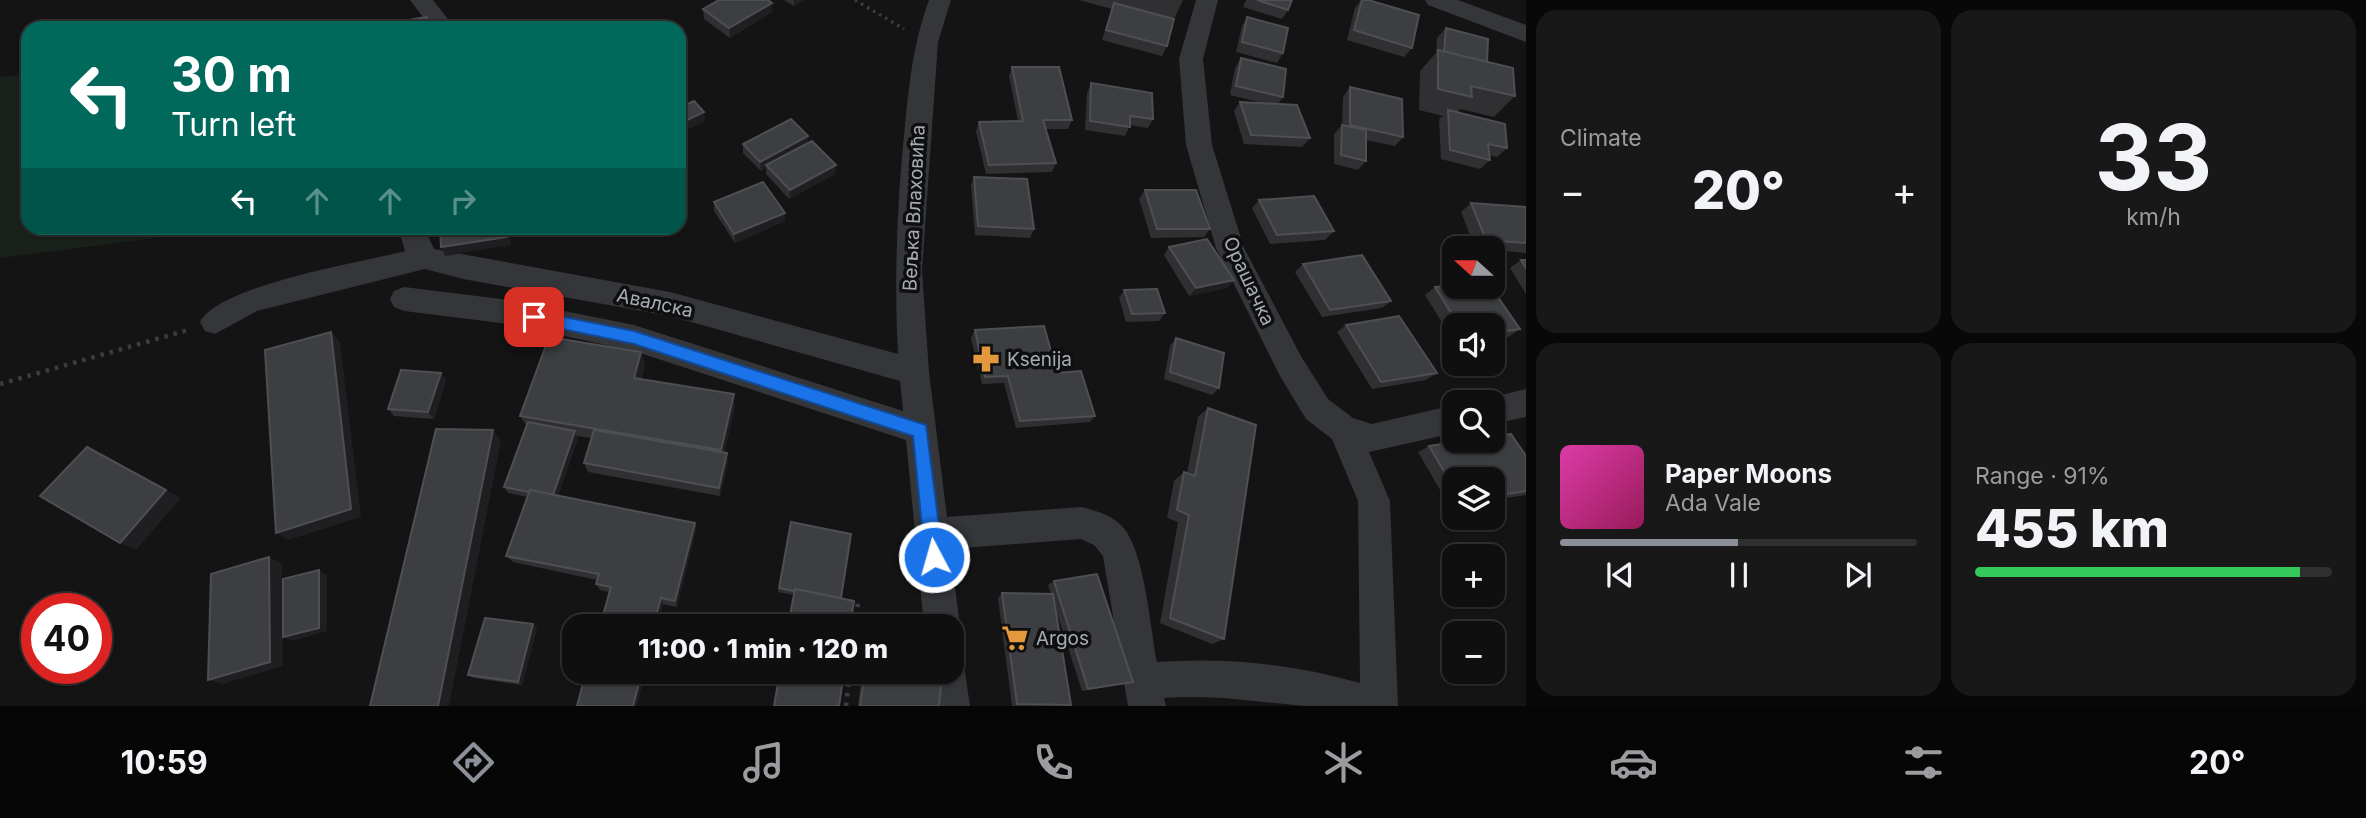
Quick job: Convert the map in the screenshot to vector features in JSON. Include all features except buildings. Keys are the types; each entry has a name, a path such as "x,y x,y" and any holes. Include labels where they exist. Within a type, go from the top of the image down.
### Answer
{"street":[{"path":"421,0 438,21"},
{"name":"Вељка Влаховића","path":"940,0 926,42 908,270 914,372 941,614"},
{"name":"Орашачка","path":"1207,0 1191,59 1199,145 1230,248 1304,388 1317,409 1344,429 1372,438 1442,422"},
{"path":"1436,0 1526,34"},
{"path":"215,322 249,301 425,258 412,235"},
{"name":"Авалска","path":"425,258 463,268 670,304 914,372"},
{"path":"404,299 509,312 634,338 920,431"},
{"path":"1505,407 1526,402"},
{"path":"932,534 1081,523 1105,531 1120,556 1145,694 1216,676 1293,683 1378,706 1374,501 1344,429"},
{"path":"948,684 951,706"}],"path":[{"path":"855,0 926,42"},
{"path":"0,384 215,322"},
{"path":"857,614 858,603"},
{"path":"846,706 849,684"}],"shaded area":[{"path":"21,75 21,235 179,235 0,258 0,77"}],"place":[{"name":"Ksenija","path":"986,359"},
{"name":"Argos","path":"1015,638"}],"route":[{"path":"534,317 634,338 920,431 934,557"}]}
